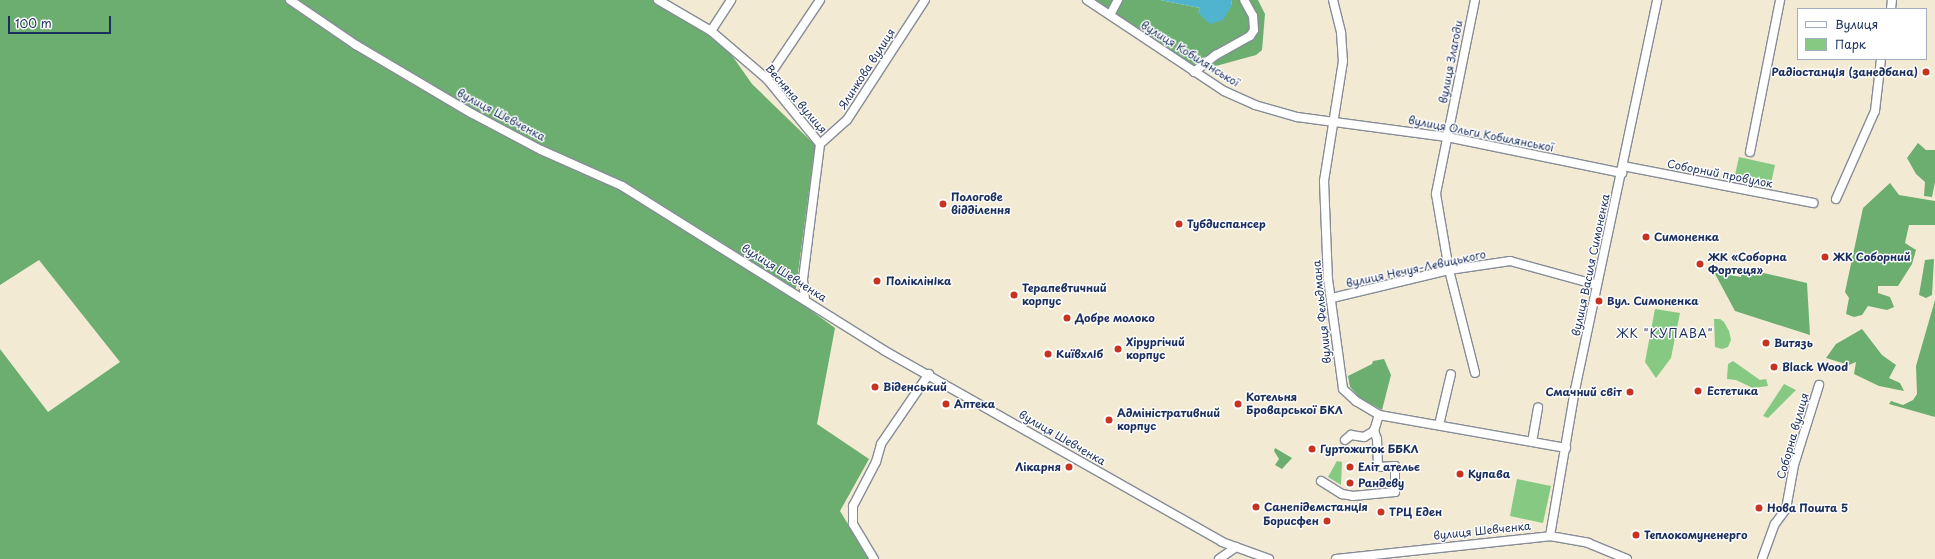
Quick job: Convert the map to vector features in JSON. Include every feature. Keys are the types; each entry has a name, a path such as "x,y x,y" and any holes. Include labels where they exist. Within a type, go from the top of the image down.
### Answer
{"street":[{"name":"вулиця Шевченка","path":"290,0 356,45 471,113 541,150 622,186 803,297 844,326 1236,547 1256,557 1269,559"},
{"name":"Весняна вулиця","path":"658,0 712,31 766,79 820,144"},
{"path":"712,31 731,0"},
{"path":"766,79 820,0"},
{"name":"Ялинкова вулиця","path":"820,144 847,120 925,0"},
{"name":"вулиця Кобилянської","path":"1087,0 1224,91 1255,105 1297,118 1335,120"},
{"path":"1110,16 1118,0"},
{"path":"1194,72 1216,55 1250,36 1254,30 1253,16 1244,0"},
{"name":"вулиця Фельдмана","path":"1333,0 1341,33 1343,61 1335,120 1324,181 1328,279 1332,298 1339,369 1343,389 1356,401 1379,415 1566,448"},
{"name":"вулиця Злагоди","path":"1474,0 1436,194 1449,270 1475,373"},
{"name":"вулиця Василя Симоненка","path":"1550,536 1597,285 1623,170 1657,0"},
{"path":"1750,152 1780,0"},
{"path":"1836,199 1875,111 1880,60"},
{"name":"вулиця Ольги Кобилянської","path":"1335,120 1447,137 1623,170"},
{"path":"803,297 803,279 820,144"},
{"name":"Соборний провулок","path":"1623,170 1813,203"},
{"name":"вулиця Нечуя-Левицького","path":"1332,298 1449,270 1510,260 1597,285"},
{"path":"874,559 852,524 853,506 876,462 881,444 929,374"},
{"path":"1439,426 1451,374"},
{"name":"Соборна вулиця","path":"1762,559 1775,524 1786,509 1794,465 1819,385"},
{"path":"1532,442 1538,408"},
{"path":"1321,481 1342,494 1354,496 1395,492 1395,466 1378,467 1377,439 1374,431 1379,415"},
{"path":"1345,440 1351,435 1364,437 1374,431"},
{"name":"вулиця Шевченка","path":"1336,559 1550,536 1588,543 1627,559"},
{"path":"1219,559 1236,547"}],"green space":[{"path":"0,0 655,0 726,47 752,84 815,145 796,288 790,295 835,328 817,424 869,459 840,511 869,559 0,559 0,349 48,412 120,362 39,260 0,285"},
{"path":"1096,0 1160,0 1200,8 1198,13 1232,5 1231,0 1258,0 1265,14 1262,50 1256,55 1194,72 1139,36"},
{"path":"1918,143 1926,150 1935,150 1935,182 1932,197 1924,196 1925,182 1916,174 1907,158"},
{"path":"1739,157 1775,165 1771,183 1735,175"},
{"path":"1890,183 1899,195 1935,201 1935,225 1909,225 1905,243 1916,250 1912,264 1898,286 1878,286 1878,293 1890,297 1894,307 1887,310 1868,306 1862,315 1854,317 1846,314 1849,298 1845,292 1863,208"},
{"path":"1934,259 1932,295 1926,298 1919,295 1925,260"},
{"path":"1742,268 1807,283 1810,335 1735,311 1714,272 1741,277"},
{"path":"1935,300 1935,417 1889,404 1891,401 1903,405 1913,400 1917,394 1916,366"},
{"path":"1655,309 1680,313 1671,358 1656,378 1645,362"},
{"path":"1714,319 1720,319 1724,322 1729,331 1731,340 1728,347 1722,349 1715,347"},
{"path":"1862,329 1882,355 1896,365 1889,378 1900,383 1904,391 1879,386 1854,374 1856,362 1849,365 1826,358 1836,344"},
{"path":"1384,359 1391,375 1382,410 1360,398 1350,387 1348,376 1372,364 1373,361"},
{"path":"1733,361 1760,380 1766,379 1768,386 1753,388 1736,380 1727,379 1728,364"},
{"path":"1784,384 1796,390 1768,418 1763,416"},
{"path":"1275,448 1292,458 1282,469 1275,465 1279,459 1274,451"},
{"path":"1337,461 1342,462 1341,485 1328,477"},
{"path":"1517,479 1551,486 1543,523 1510,516"}],"water":[{"path":"1160,0 1231,0 1232,5 1223,20 1210,24 1198,13 1200,8"}],"place":[{"name":"Радіостанція (занедбана)","path":"1926,72"},
{"name":"Пологове відділення","path":"943,204"},
{"name":"Тубдиспансер","path":"1179,224"},
{"name":"Симоненка","path":"1646,237"},
{"name":"ЖК Соборний","path":"1825,257"},
{"name":"ЖК «Соборна Фортеця»","path":"1700,264"},
{"name":"Поліклініка","path":"877,281"},
{"name":"Терапевтичний корпус","path":"1014,295"},
{"name":"Вул. Симоненка","path":"1599,301"},
{"name":"Добре молоко","path":"1067,318"},
{"name":"Витязь","path":"1766,343"},
{"name":"Хірургічий корпус","path":"1118,349"},
{"name":"Київхліб","path":"1048,354"},
{"name":"Black Wood","path":"1774,367"},
{"name":"Віденський","path":"875,387"},
{"name":"Естетика","path":"1698,391"},
{"name":"Смачний світ","path":"1630,392"},
{"name":"Аптека","path":"946,404"},
{"name":"Котельня Броварської БКЛ","path":"1238,404"},
{"name":"Адміністративний корпус","path":"1109,420"},
{"name":"Гуртожиток ББКЛ","path":"1312,449"},
{"name":"Лікарня","path":"1069,467"},
{"name":"Еліт ательє","path":"1350,467"},
{"name":"Купава","path":"1460,474"},
{"name":"Рандеву","path":"1350,483"},
{"name":"Санепідемстанція","path":"1256,507"},
{"name":"Нова Пошта 5","path":"1759,508"},
{"name":"ТРЦ Еден","path":"1381,512"},
{"name":"Борисфен","path":"1327,521"},
{"name":"Теплокомуненерго","path":"1636,535"}],"district":[{"name":"ЖК \"КУПАВА\"","path":"1665,334"}]}
